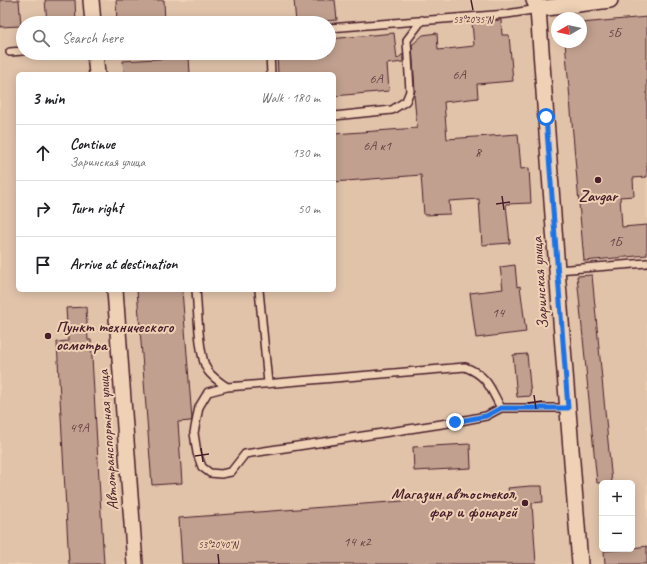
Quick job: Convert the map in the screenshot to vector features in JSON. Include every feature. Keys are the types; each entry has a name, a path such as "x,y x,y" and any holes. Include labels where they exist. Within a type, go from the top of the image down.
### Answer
{"street":[{"path":"91,0 92,16"},
{"path":"536,4 610,0"},
{"name":"Заринская улица","path":"536,4 580,564"},
{"path":"96,60 97,72"},
{"name":"Автотранспортная улица","path":"115,292 134,564"}],"lane":[{"path":"336,27 507,14 536,4"},
{"path":"336,116 392,110 406,101 410,91 407,40 422,20"},
{"path":"10,52 16,52"},
{"path":"270,60 271,72"},
{"path":"557,270 647,263"},
{"path":"196,292 201,350 207,370 227,387"},
{"path":"259,292 268,383"},
{"path":"501,408 485,379 476,372 465,367 268,383 227,387 208,392 199,407 194,433 197,453 202,467 210,473 222,474 231,472 245,454 455,422 486,416 501,408 568,408"}],"shaded area":[{"path":"0,0 647,0 647,564 0,564"}],"building":[{"path":"0,0 19,0 20,16 16,16 16,26 0,27"},
{"path":"45,0 75,0 76,16 46,16"},
{"path":"116,0 164,0 165,16 117,16"},
{"path":"294,0 335,0 337,20 336,16 295,16"},
{"path":"647,17 647,177 633,178 634,196 620,197 622,227 647,225 647,255 584,261 566,48 587,48 587,22"},
{"path":"501,20 502,35 509,35 513,81 477,84 478,98 444,102 447,139 518,134 521,169 529,168 531,203 506,204 510,243 482,245 479,199 449,201 450,214 424,215 421,175 336,182 336,134 417,128 412,45 423,35 437,33 438,50 474,46 472,22"},
{"path":"394,33 397,59 403,54 403,62 387,64 389,91 336,96 336,72 278,72 277,60 336,60 336,38"},
{"path":"189,60 190,72 124,72 123,61"},
{"path":"515,265 517,287 520,286 526,332 476,338 470,293 503,289 500,267"},
{"path":"592,275 612,480 599,480 599,483 597,483 577,276"},
{"path":"137,292 182,292 192,419 191,421 178,422 182,483 152,485"},
{"path":"86,307 88,340 91,340 104,564 69,564 57,342 68,341 66,308"},
{"path":"527,354 531,396 517,397 513,355"},
{"path":"470,444 471,468 414,471 413,447"},
{"path":"542,486 543,502 532,503 536,564 182,564 179,518 509,493 508,488"},
{"path":"647,546 647,564 605,564 604,552 635,552 635,548"}],"place":[{"name":"Zavgar","path":"598,180"},
{"name":"Пункт технического осмотра","path":"48,336"},
{"name":"Магазин автостекол, фар и фонарей","path":"525,503"}],"route":[{"path":"455,422 486,416 501,408 568,408 546,117"}]}
